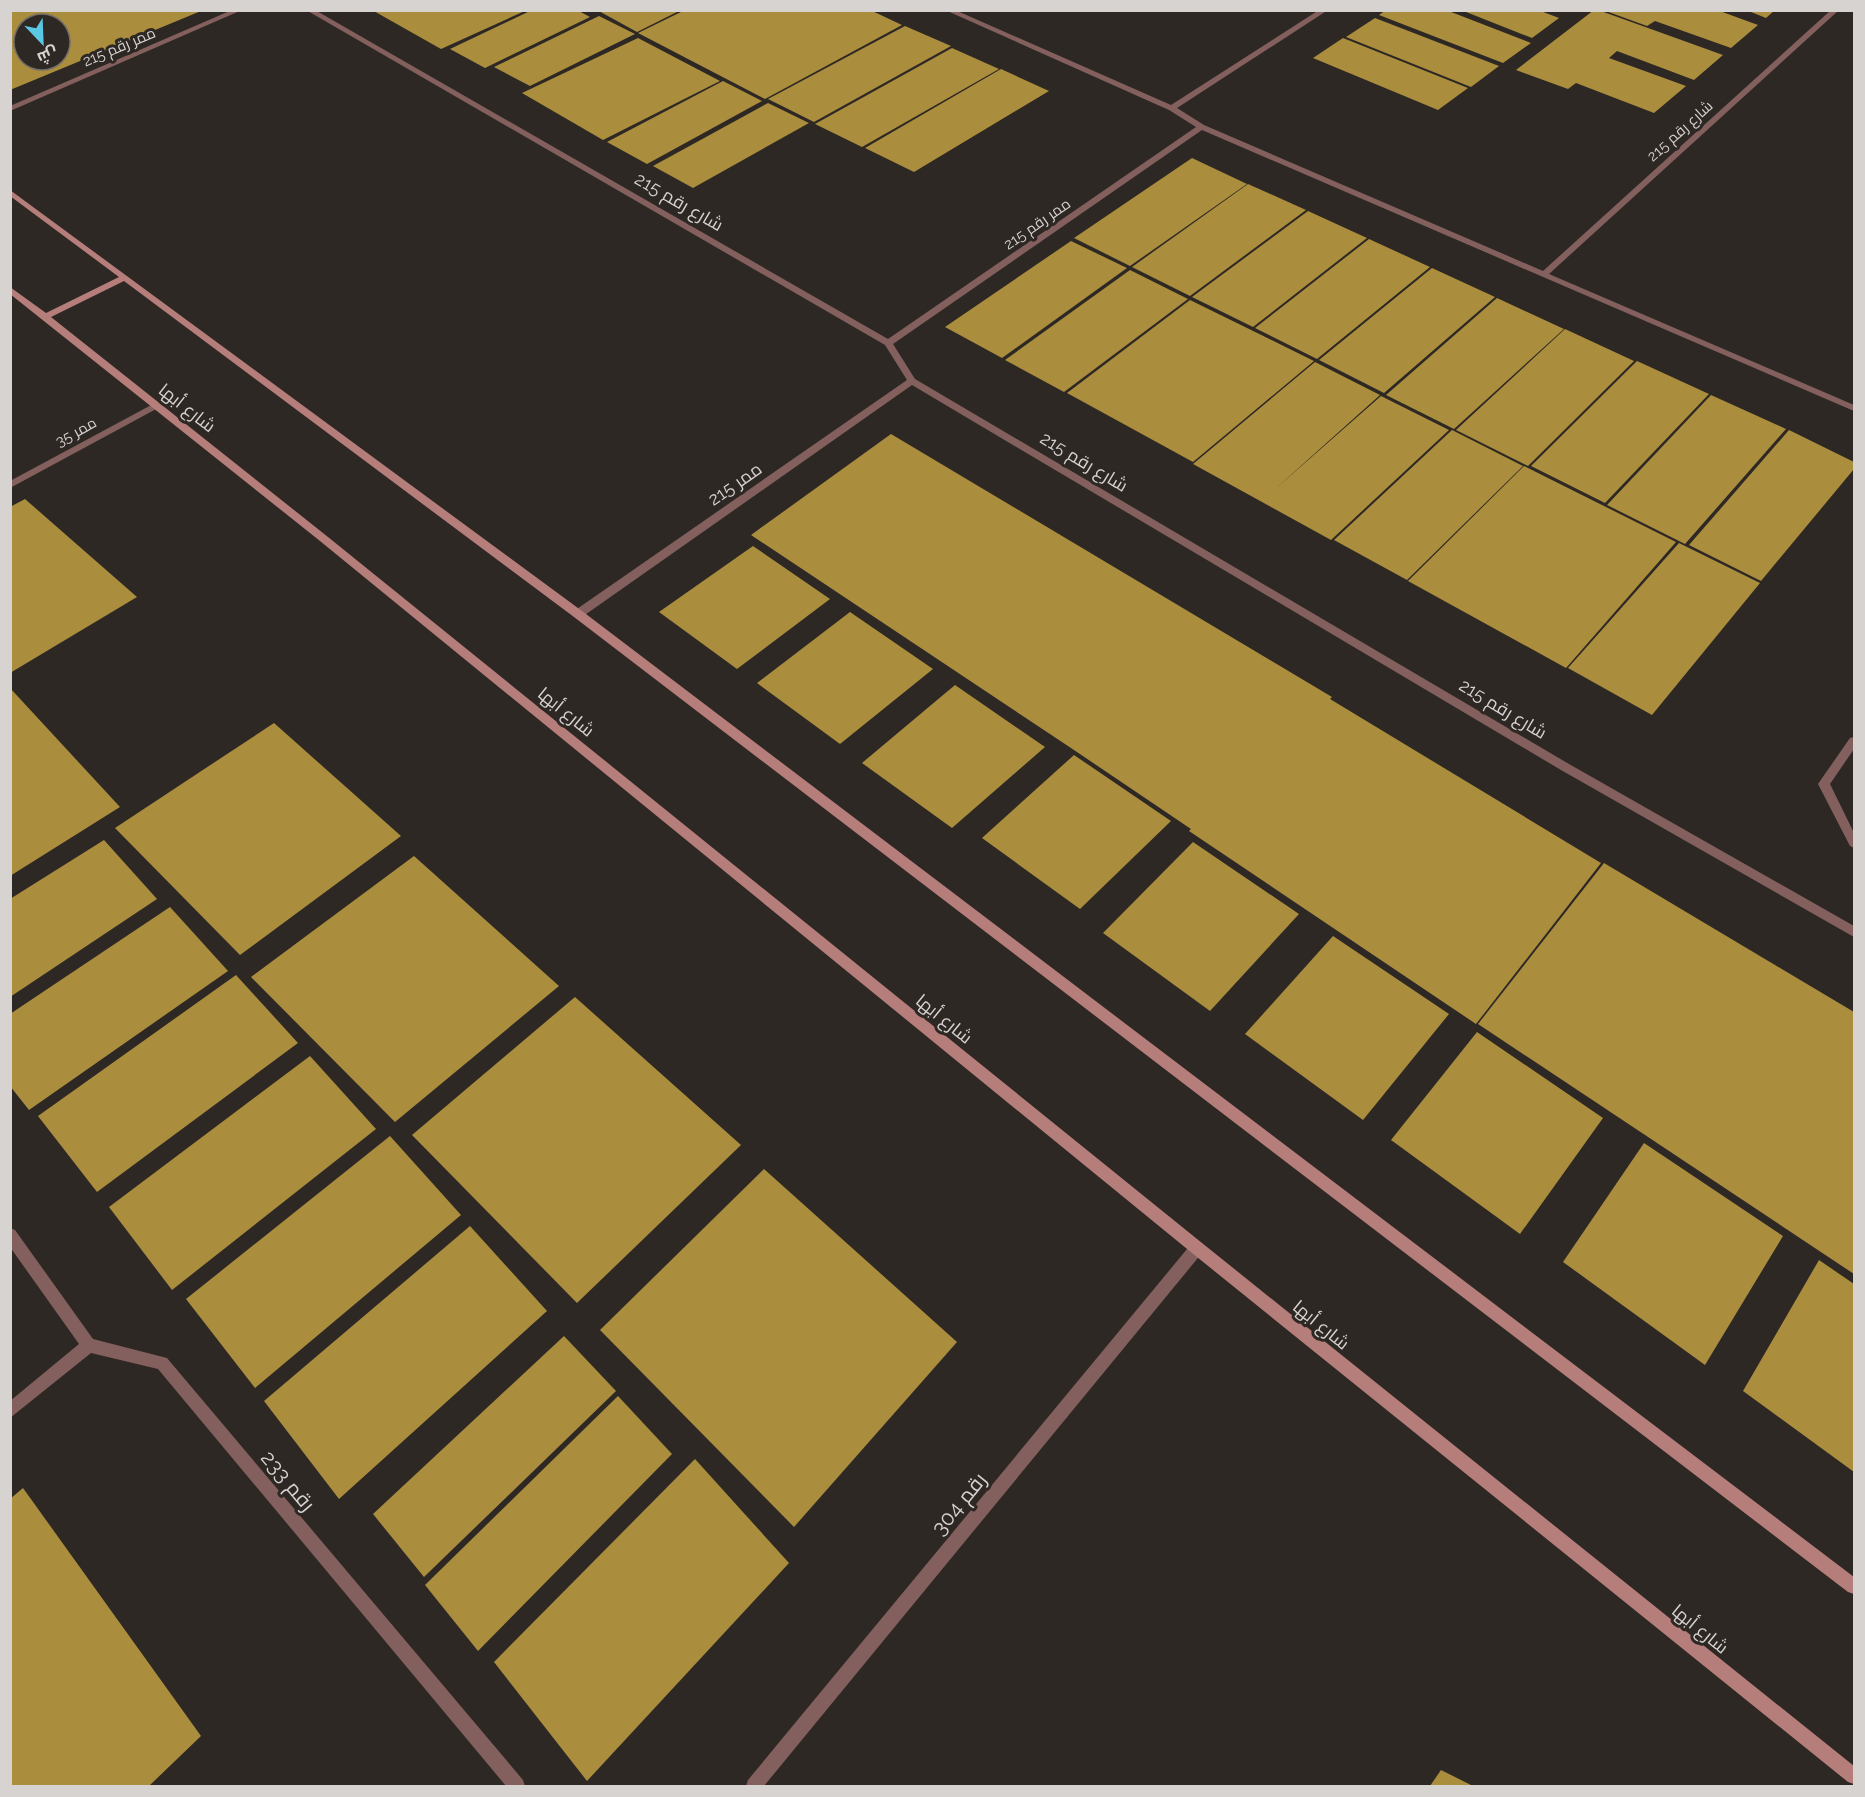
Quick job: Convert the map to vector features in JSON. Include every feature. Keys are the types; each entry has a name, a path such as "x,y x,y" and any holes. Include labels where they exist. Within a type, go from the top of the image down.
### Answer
{"street":[{"name":"ممر رقم 215","path":"10,109 239,10"},
{"name":"شارع رقم 215","path":"309,10 888,343 912,381 1565,766 1854,932"},
{"path":"948,10 1172,108 1202,127 1854,408"},
{"path":"1172,108 1325,10"},
{"name":"شارع رقم 215","path":"1544,274 1836,10"},
{"name":"ممر رقم 215","path":"888,343 1202,127"},
{"path":"10,192 578,615 1854,1586"},
{"path":"45,317 125,277"},
{"name":"شارع أبها","path":"10,289 342,554 1197,1248 1854,1776"},
{"name":"ممر 215","path":"578,615 912,381"},
{"name":"ممر 35","path":"10,485 155,406"},
{"path":"1854,741 1824,783 1854,843"},
{"path":"10,1235 90,1345 10,1411"},
{"name":"رقم 304","path":"754,1786 1197,1248"},
{"name":"رقم 233","path":"90,1345 162,1363 517,1786"}],"building":[{"path":"10,10 201,10 72,64 72,12 12,12 12,72 54,72 10,90"},
{"path":"372,10 527,10 441,49"},
{"path":"532,10 577,10 590,17 485,68 450,49"},
{"path":"597,10 681,10 637,32"},
{"path":"685,10 870,10 902,25 765,99 638,33"},
{"path":"1386,10 1446,10 1531,43 1503,63 1379,15"},
{"path":"1461,10 1538,10 1559,18 1532,38"},
{"path":"1594,10 1723,55 1694,80 1617,51 1609,58 1686,86 1654,113 1576,83 1568,89 1516,70"},
{"path":"1603,10 1717,10 1758,25 1731,48 1655,21 1647,26"},
{"path":"1746,10 1775,10 1766,18"},
{"path":"599,16 635,34 530,86 494,67"},
{"path":"1375,18 1499,66 1471,87 1346,37"},
{"path":"905,26 951,46 814,122 768,99"},
{"path":"638,38 720,81 603,140 522,93"},
{"path":"1343,38 1468,88 1438,110 1313,58"},
{"path":"952,48 999,69 862,147 815,124"},
{"path":"1001,69 1049,91 914,172 865,148"},
{"path":"723,81 762,101 647,164 607,142"},
{"path":"768,103 809,123 693,188 653,166"},
{"path":"1192,158 1247,184 1130,266 1074,238"},
{"path":"1248,184 1306,210 1190,296 1132,267"},
{"path":"1308,211 1367,238 1253,327 1192,297"},
{"path":"1369,239 1430,267 1317,359 1255,328"},
{"path":"1071,241 1127,268 1002,358 945,327"},
{"path":"1432,268 1495,297 1384,393 1319,360"},
{"path":"1130,270 1188,299 1064,392 1005,360"},
{"path":"1497,298 1564,329 1454,429 1386,395"},
{"path":"1190,300 1314,361 1193,462 1067,393"},
{"path":"1565,329 1634,361 1528,466 1456,430"},
{"path":"1637,361 1709,394 1605,503 1531,466"},
{"path":"1315,362 1380,395 1274,490 1381,396 1449,430 1331,540 1193,464"},
{"path":"1711,395 1786,429 1685,544 1607,505"},
{"path":"1452,430 1523,466 1407,580 1334,540"},
{"path":"1789,430 1854,462 1854,469 1761,581 1689,545"},
{"path":"891,434 1332,697 1330,699 1601,863 1476,1024 1189,831 1191,829 1071,748 751,535"},
{"path":"1524,466 1676,542 1566,668 1408,581"},
{"path":"25,499 137,597 10,673 10,507"},
{"path":"1679,543 1760,583 1652,715 1568,668"},
{"path":"753,546 830,599 737,669 659,612"},
{"path":"850,612 933,669 840,744 757,683"},
{"path":"955,685 1045,747 952,828 862,763"},
{"path":"10,688 120,807 10,876"},
{"path":"274,723 401,836 240,955 115,828"},
{"path":"1074,755 1171,821 1080,909 982,838"},
{"path":"104,840 157,899 10,997 10,899"},
{"path":"1193,842 1299,914 1210,1011 1103,933"},
{"path":"414,856 559,986 395,1122 251,977"},
{"path":"1604,863 1854,1012 1854,1274 1478,1024"},
{"path":"170,907 228,971 29,1110 10,1086 10,1014"},
{"path":"1333,936 1449,1014 1363,1120 1245,1034"},
{"path":"236,975 298,1043 97,1192 38,1116"},
{"path":"575,997 741,1145 577,1303 412,1135"},
{"path":"1477,1032 1603,1118 1520,1234 1391,1140"},
{"path":"310,1056 376,1129 172,1290 109,1207"},
{"path":"390,1136 461,1215 255,1388 186,1299"},
{"path":"1644,1143 1783,1236 1705,1365 1563,1262"},
{"path":"764,1169 957,1342 794,1527 600,1330"},
{"path":"470,1226 547,1311 339,1499 264,1401"},
{"path":"1819,1260 1854,1284 1854,1472 1743,1391"},
{"path":"564,1336 616,1391 424,1577 373,1514"},
{"path":"618,1396 672,1454 478,1651 425,1585"},
{"path":"695,1459 789,1563 587,1781 494,1662"},
{"path":"23,1488 201,1736 149,1786 10,1786 10,1499"},
{"path":"1441,1770 1473,1786 1430,1786"}]}
